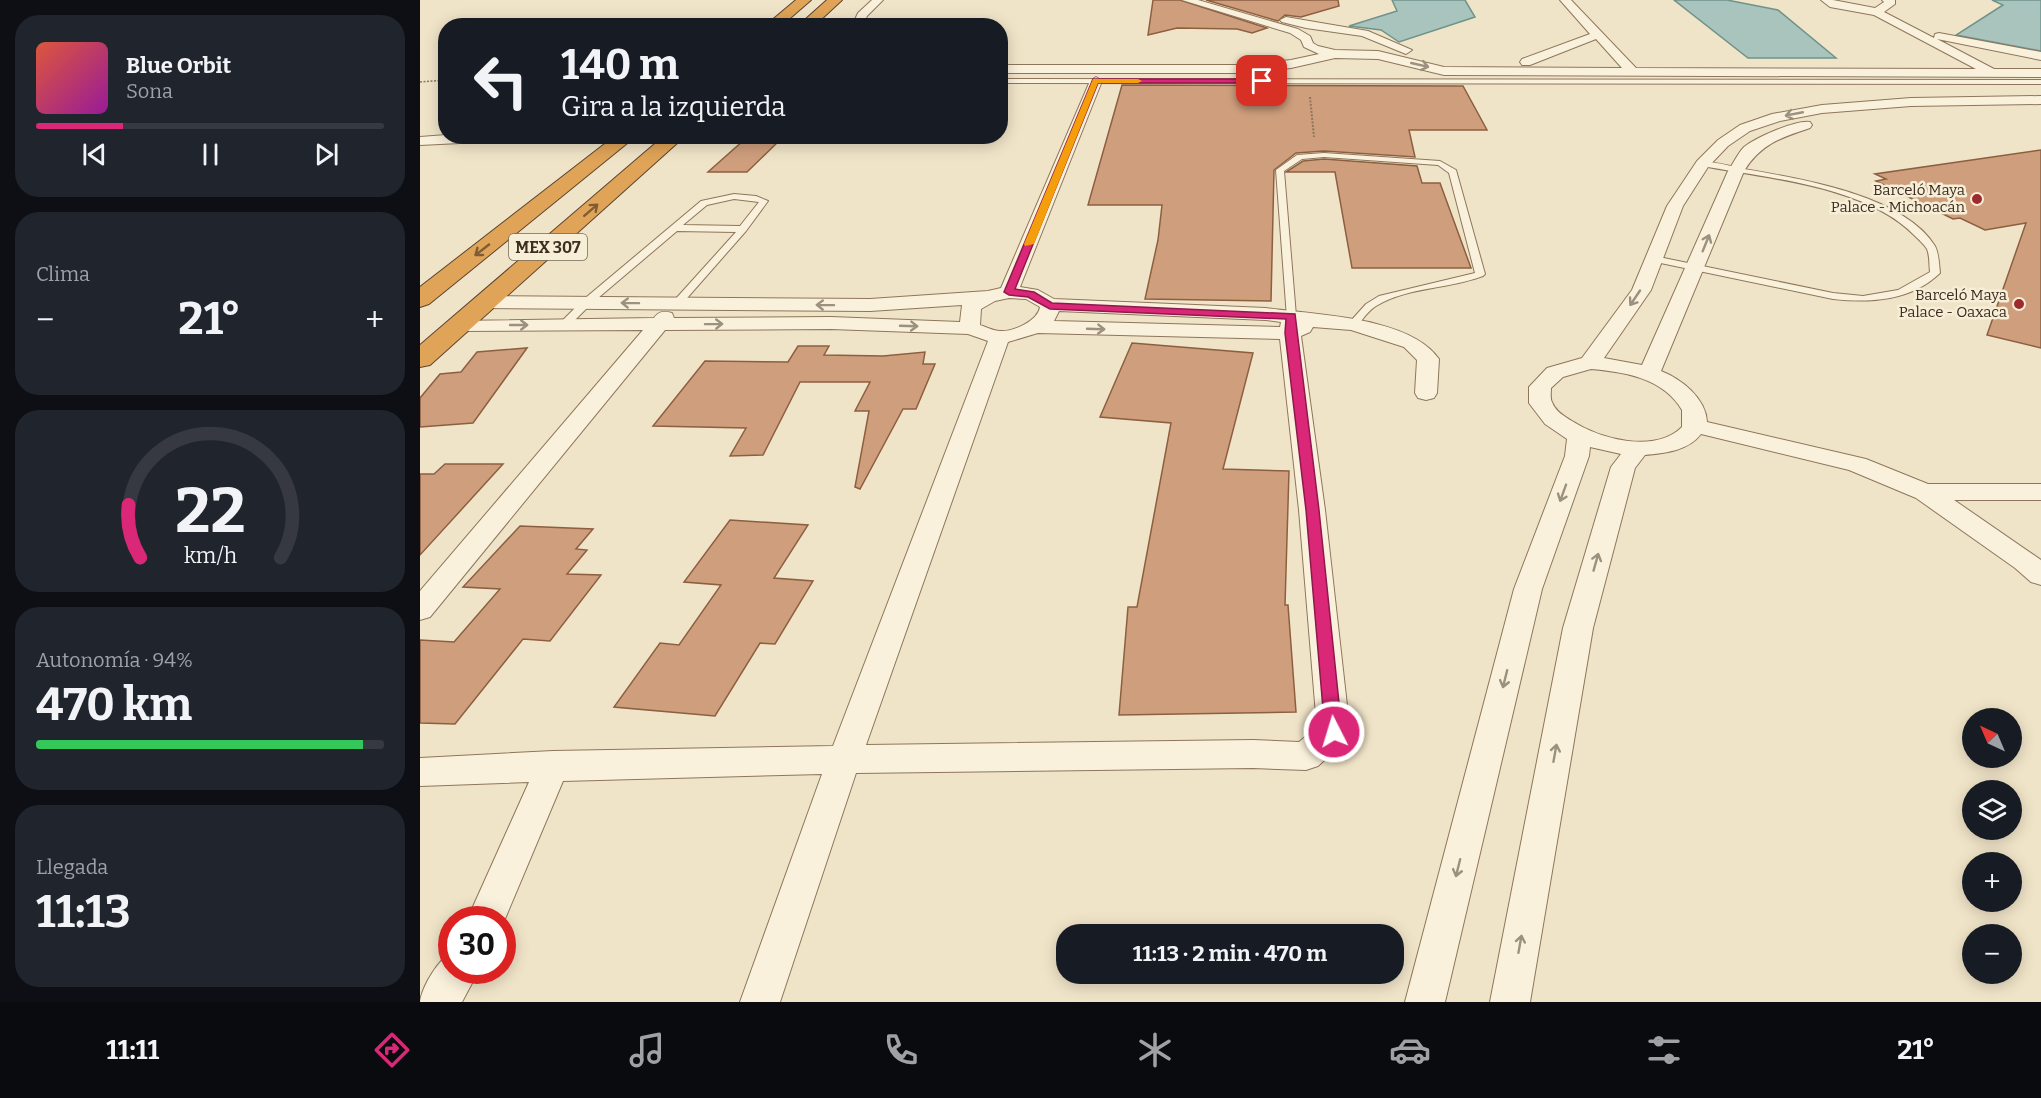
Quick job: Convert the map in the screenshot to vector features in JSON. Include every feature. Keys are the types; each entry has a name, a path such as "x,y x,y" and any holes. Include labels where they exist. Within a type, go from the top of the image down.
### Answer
{"highway":[{"path":"782,18 804,0"},
{"path":"814,18 835,0"},
{"name":"MEX 307","path":"421,297 617,144"},
{"name":"MEX 307","path":"420,359 667,144"}],"street":[{"path":"861,18 878,0"},
{"path":"1187,0 1294,31 1306,38 1344,30"},
{"path":"1219,0 1306,25 1364,33 1383,39 1392,45 1448,61 1628,67 2041,73"},
{"path":"1565,0 1628,67"},
{"path":"1826,0 1834,5 1877,12 1992,73"},
{"path":"1877,12 1891,2 1887,0"},
{"path":"1915,31 2041,56"},
{"path":"1526,62 1597,35"},
{"path":"1306,38 1308,45 1314,49 1335,54"},
{"path":"1367,53 1392,45"},
{"path":"1008,60 1216,62 1263,58 1314,49"},
{"path":"1008,69 1244,69 1291,64 1335,54 1367,53 1444,71 1628,67 2041,64"},
{"path":"1009,292 1096,81"},
{"path":"1590,363 1641,290 1675,206 1702,164 1723,143 1745,128 1777,117 1822,109 1911,102 2041,100"},
{"path":"1649,374 1736,171 1750,150 1781,133 1817,121 1887,114 2041,111"},
{"path":"420,141 438,140"},
{"path":"484,302 870,306 988,297 1009,292 1031,294 1050,306 1300,324"},
{"path":"970,328 971,306 988,297"},
{"path":"420,610 676,303"},
{"path":"1037,327 1049,315 1050,306"},
{"path":"460,325 831,323 970,328 999,338 1037,327 1353,324 1411,343 1428,359 1426,393"},
{"path":"420,772 553,765 1254,754 1306,756 1334,732 1312,510 1300,324"},
{"path":"760,1002 844,760 999,338"},
{"path":"1590,363 1630,367 1649,374 1670,384 1686,397 1695,411 1695,426 1688,436 1658,448 1637,450 1607,446 1579,437 1558,425 1544,411 1538,397 1541,384 1552,374 1569,366 1590,363"},
{"path":"1695,426 1857,464 1924,492 2025,561 2041,575"},
{"path":"1425,1002 1528,589 1577,456 1579,437"},
{"path":"1509,1002 1578,628 1623,467 1637,450"},
{"path":"1924,492 2041,492"},
{"path":"492,906 553,765"},
{"path":"439,1002 450,984"}],"lane":[{"path":"1008,81 2041,82"},
{"path":"1300,324 1280,170 1300,157 1316,156 1440,163 1453,172 1479,274 1463,282 1386,298 1370,305 1353,324"},
{"path":"1654,259 1833,296 1863,299 1901,293 1935,273 1931,248 1900,218 1847,195 1779,177 1702,164"},
{"path":"563,326 587,302 704,203 719,197 752,197 764,201 743,229 676,303"},
{"path":"675,228 743,229"}],"path":[{"path":"420,82 438,81"},
{"path":"1309,81 1316,156"}],"water":[{"path":"1392,0 1465,0 1475,17 1399,42 1381,30 1349,26 1397,11"},
{"path":"1674,0 1727,0 1778,10 1836,58 1748,58"},
{"path":"1992,0 2041,0 2041,51 1956,35 2003,5"}],"building":[{"path":"1153,0 1180,0 1267,28 1252,33 1237,29 1177,28 1148,35"},
{"path":"1206,0 1338,0 1339,6 1301,17 1285,15 1278,21"},
{"path":"1122,85 1463,86 1487,130 1409,130 1415,157 1324,151 1296,153 1274,170 1271,301 1145,299 1158,240 1162,205 1088,205"},
{"path":"740,144 776,144 747,172 708,172"},
{"name":"Barceló Maya Palace - Michoacán","path":"2041,150 2041,348 1987,335 2026,223 1985,230 1960,218 1953,219 1876,181 1886,179 1875,174"},
{"path":"1324,159 1417,166 1422,183 1440,183 1471,268 1352,268 1335,172 1286,172 1303,161"},
{"path":"1132,343 1253,353 1223,469 1289,471 1285,605 1288,605 1296,712 1119,715 1128,607 1137,607 1171,423 1100,417"},
{"path":"798,346 829,346 824,355 883,356 925,352 923,364 935,364 916,409 903,409 860,489 855,487 869,411 855,411 870,382 800,382 763,455 730,456 746,428 653,426 705,361 788,362"},
{"path":"527,348 473,423 420,427 420,398 440,374 461,372 477,352"},
{"path":"445,464 503,464 420,555 420,474 434,474"},
{"path":"730,520 808,525 774,578 813,581 775,644 760,643 715,716 614,707 660,643 679,645 721,585 684,582"},
{"path":"520,526 593,529 576,549 587,550 567,574 601,575 550,641 523,639 455,724 420,723 420,640 454,642 500,589 463,587"}],"slow traffic":[{"path":"1029,244 1096,81 1138,81"}],"place":[{"name":"Barceló Maya Palace - Michoacán","path":"1977,199"},
{"name":"Barceló Maya Palace - Oaxaca","path":"2019,304"}],"route":[{"path":"1262,81 1096,81 1009,292 1031,294 1050,306 1291,316 1290,333 1312,510 1334,732"}]}
